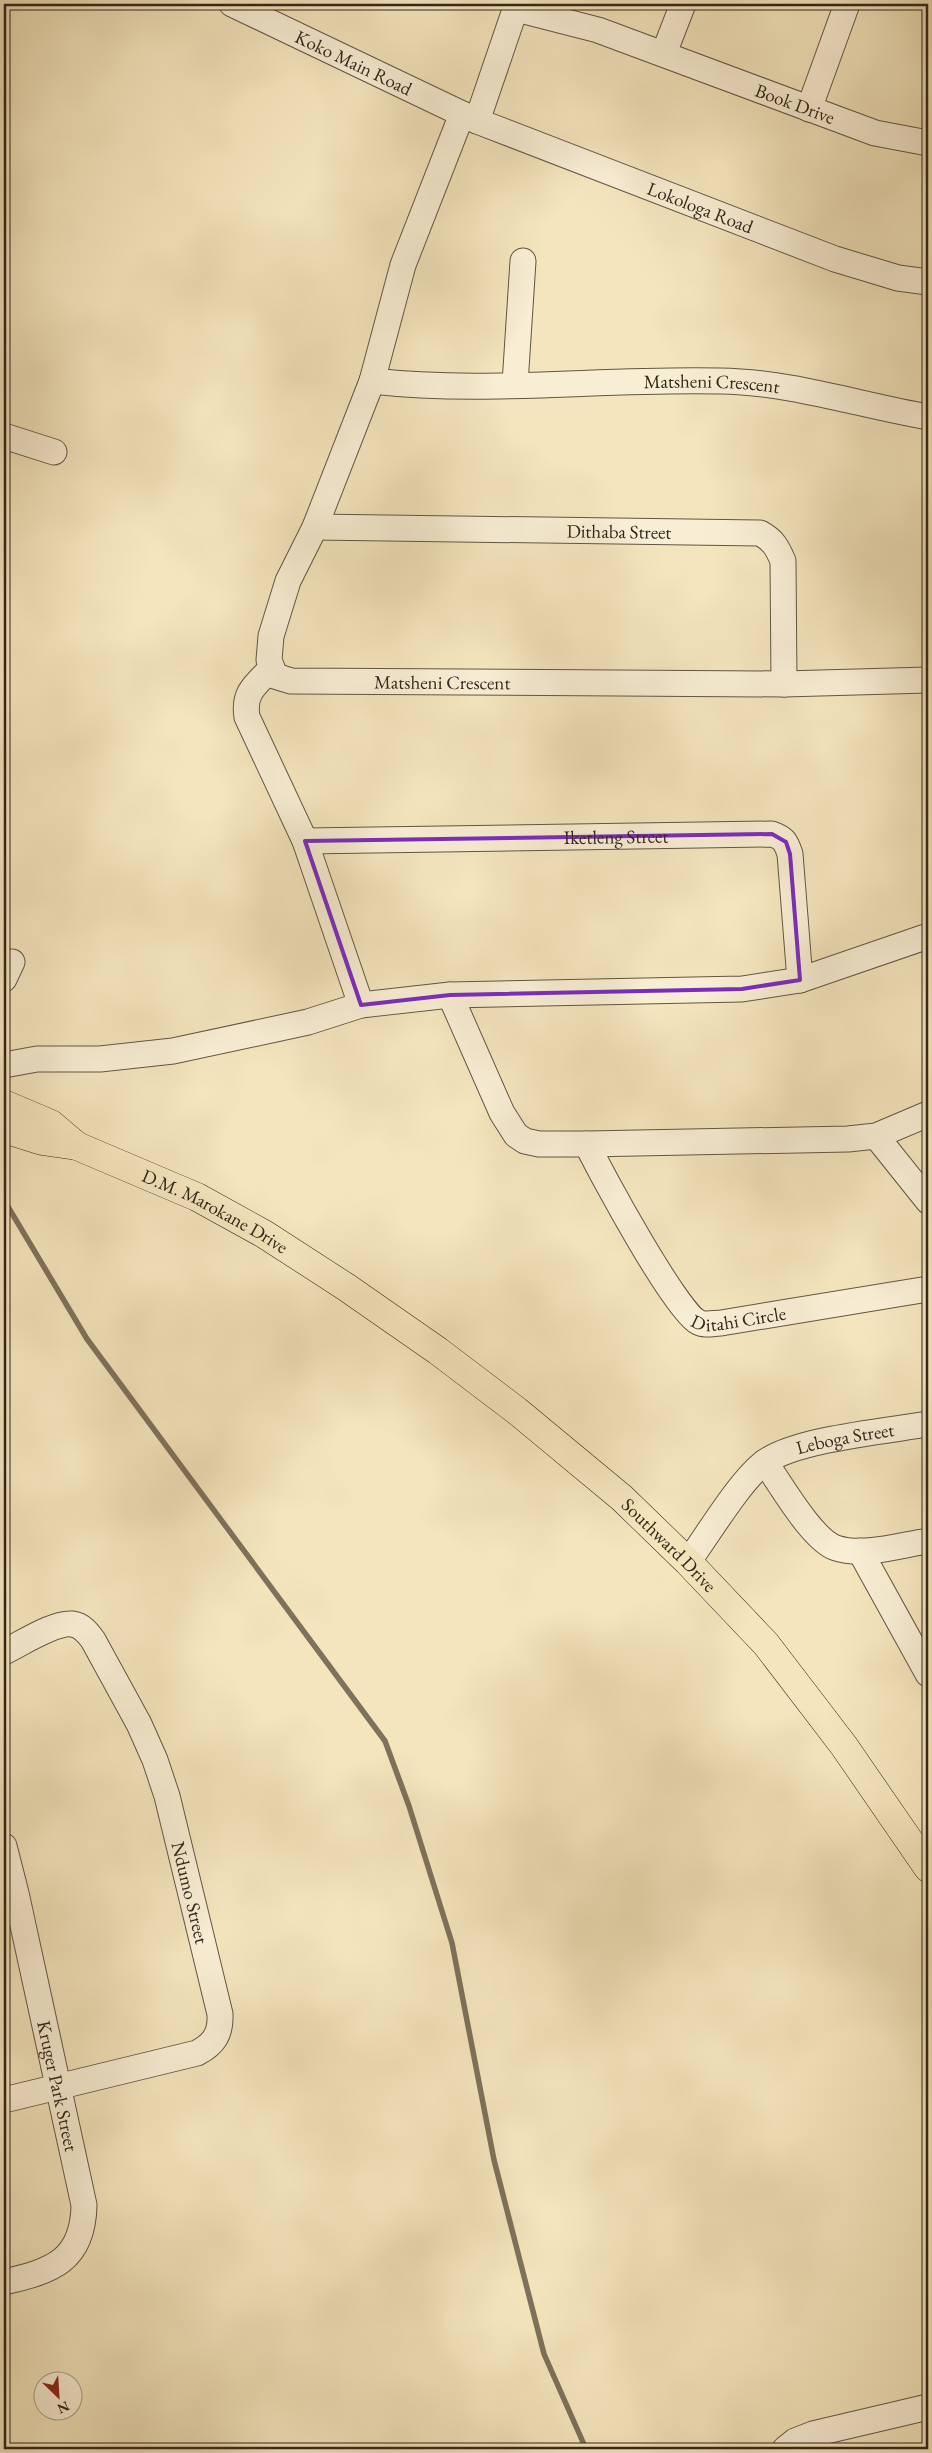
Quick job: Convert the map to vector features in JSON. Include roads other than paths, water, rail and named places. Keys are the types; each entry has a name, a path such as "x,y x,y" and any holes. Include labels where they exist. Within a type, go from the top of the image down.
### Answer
{"main road":[{"name":"D.M. Marokane Drive","path":"4,1104 51,1124 77,1146"},
{"name":"D.M. Marokane Drive","path":"4,1129 42,1142 77,1146 197,1197 264,1234 346,1286"},
{"name":"Southward Drive","path":"346,1286 438,1351 531,1422 622,1498 688,1562 766,1644 804,1692 844,1746 928,1868"}],"street":[{"name":"Koko Main Road","path":"232,4 469,117"},
{"path":"664,53 683,4"},
{"path":"809,109 820,72 847,4"},
{"name":"Book Drive","path":"469,117 516,7 575,23 664,53 875,133 928,143"},
{"name":"Lokologa Road","path":"469,117 835,259 898,278 928,282"},
{"path":"361,1005 305,841 248,717 245,704 248,694 271,669 269,660 271,636 288,581 315,527 372,380 403,265 469,117"},
{"path":"515,384 523,261"},
{"name":"Matsheni Crescent","path":"372,380 441,385 720,381 770,384 928,417"},
{"path":"4,436 54,452"},
{"name":"Dithaba Street","path":"315,527 760,532 770,538 778,548 783,561 784,684"},
{"name":"Matsheni Crescent","path":"271,669 275,676 291,681 784,684 928,680"},
{"name":"Iketleng Street","path":"305,841 772,834 781,837 786,842 790,854 800,980"},
{"path":"4,1065 37,1059 100,1060 173,1051 308,1022 361,1005 450,995 742,989 800,980 928,936"},
{"path":"450,995 502,1113 516,1135 525,1141 539,1144 587,1144 848,1139 876,1136 928,1114"},
{"path":"876,1136 928,1201"},
{"name":"Ditahi Circle","path":"587,1144 614,1196 671,1288 690,1317 698,1322 707,1324 721,1323 928,1289"},
{"name":"Leboga Street","path":"765,1462 790,1450 816,1443 928,1424"},
{"path":"688,1562 730,1503 765,1462 810,1526 826,1543 836,1548 860,1551 928,1541"},
{"path":"860,1551 928,1674"},
{"name":"Ndumo Street","path":"4,1652 62,1625 73,1624 85,1630 93,1640 139,1724 158,1769 170,1806 220,2014 221,2027 216,2039 209,2047 197,2054 4,2100"},
{"name":"Kruger Park Street","path":"4,1846 84,2205 82,2230 78,2242 58,2263 28,2276 4,2282"},
{"path":"785,2449 795,2441 813,2434 928,2407"}],"waterway":[{"path":"4,1200 87,1339 385,1741 409,1806 452,1943 494,2160 544,2354 586,2449"}]}
